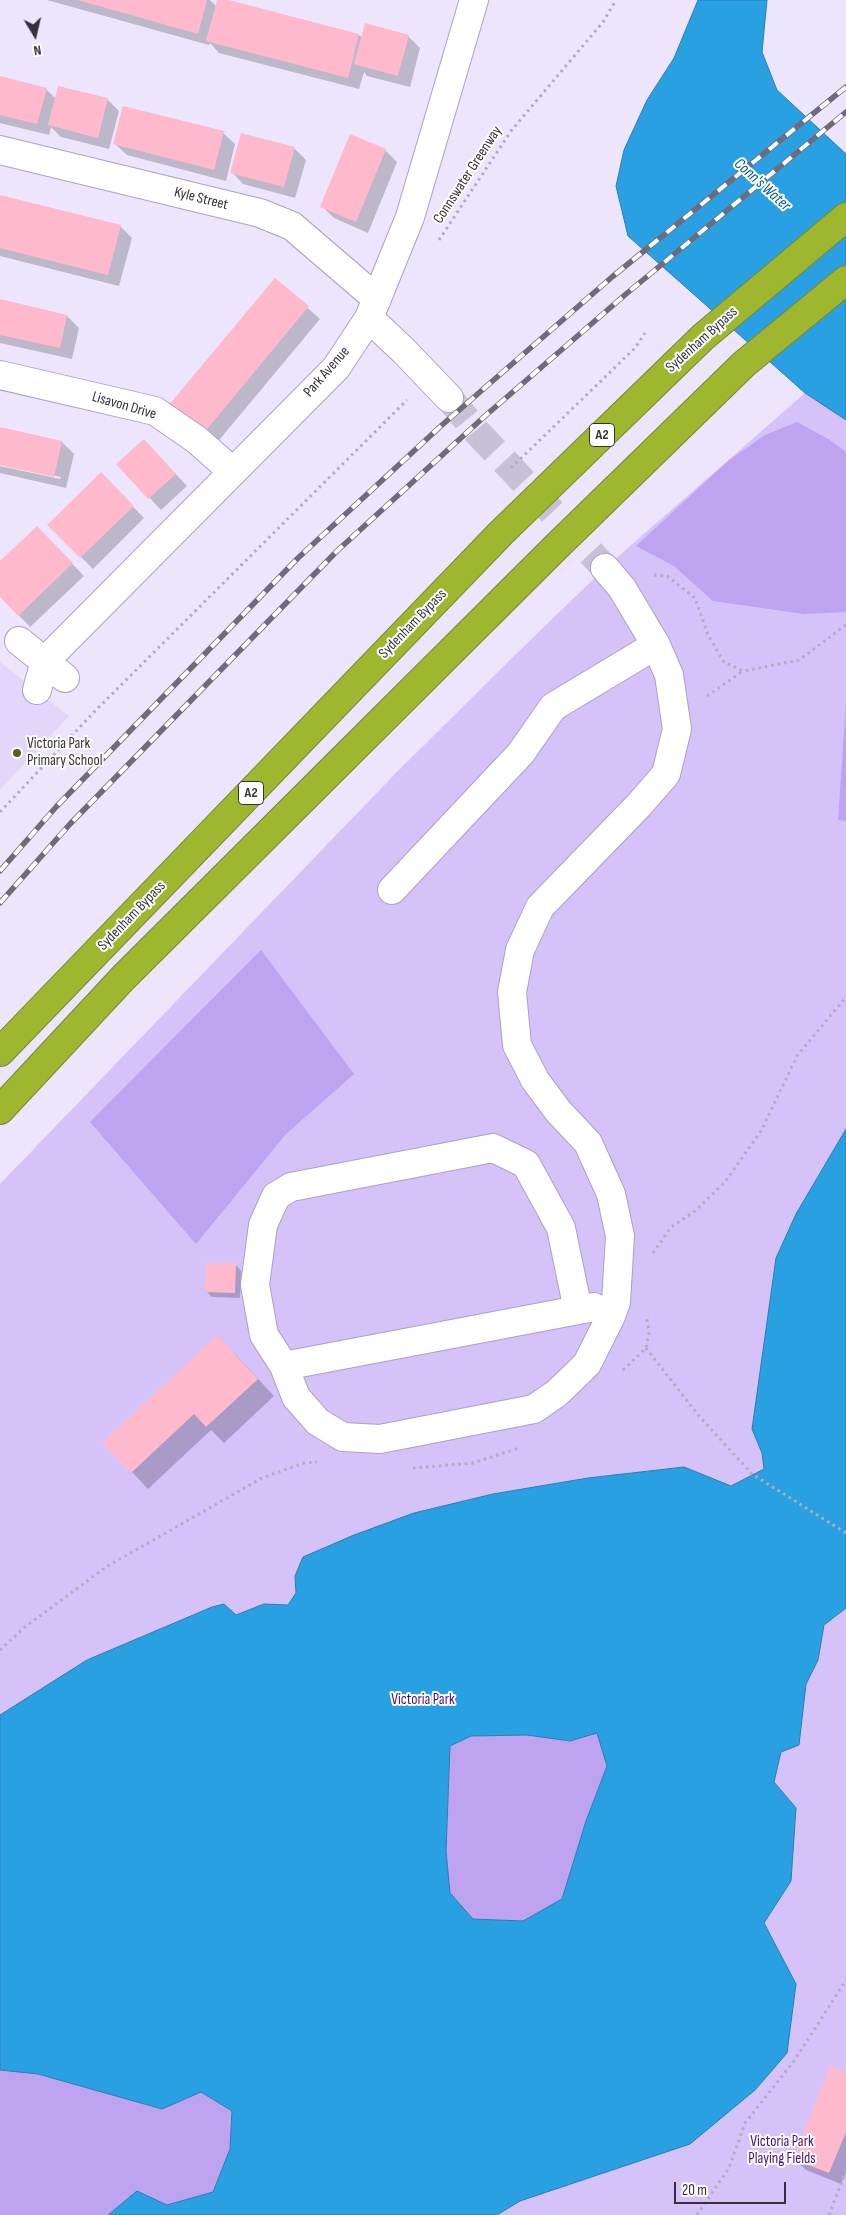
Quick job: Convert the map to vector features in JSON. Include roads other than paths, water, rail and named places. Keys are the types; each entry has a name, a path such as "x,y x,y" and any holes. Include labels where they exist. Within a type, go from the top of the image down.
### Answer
{"highway":[{"name":"Sydenham Bypass","path":"0,1052 501,533 703,337 846,217"},
{"path":"0,1110 123,978 549,554 744,364 846,280"}],"street":[{"name":"Park Avenue","path":"55,669 232,471 336,368 373,308 410,217 474,0"},
{"name":"Kyle Street","path":"0,150 260,214 292,226 373,308 449,398"},
{"name":"Lisavon Drive","path":"0,375 155,412 197,440 232,471"},
{"path":"578,1310 561,1228 526,1164 492,1148 291,1187 276,1196 263,1225 255,1285 264,1336 284,1366 296,1397 318,1422 343,1437 380,1439 534,1409 557,1393 587,1364 616,1302 620,1236 611,1194 588,1143 558,1111 541,1088 517,1045 512,992 520,950 540,907 639,805 666,774 677,729 669,675 656,645 613,578"},
{"path":"19,641 55,669 38,690"},
{"path":"392,890 521,753 553,707 656,645"},
{"path":"284,1366 616,1302"}],"water":[{"name":"Conn's Water","path":"698,0 767,0 762,52 777,90 846,154 846,420 805,393 628,236 616,186 624,150 647,100 674,58"},
{"path":"846,1129 846,1608 824,1625 818,1660 806,1684 799,1745 781,1752 774,1782 796,1808 791,1881 764,1923 796,1984 787,2053 755,2090 690,2144 520,2201 497,2215 108,2215 137,2191 167,2205 213,2192 230,2149 232,2111 201,2092 162,2109 38,2074 0,2070 0,1715 87,1660 212,1607 224,1604 236,1615 264,1604 288,1605 296,1593 295,1576 303,1557 354,1535 414,1513 493,1494 588,1478 684,1467 731,1486 764,1469 762,1453 752,1429 776,1258 796,1214","holes":["597,1733 607,1766 586,1821 562,1899 523,1921 473,1919 450,1893 446,1851 450,1746 471,1736 527,1735 570,1741"]}],"tunnel":[{"path":"449,398 477,432 605,568"}],"railway":[{"path":"0,871 56,807 298,558 442,425 612,277 846,87"},
{"path":"0,903 70,824 337,551 485,416 626,294 846,112"}],"place":[{"name":"Victoria Park Primary School","path":"17,753"}],"park label":[{"name":"Victoria Park","path":"423,1700"},
{"name":"Victoria Park Playing Fields","path":"782,2150"}]}
